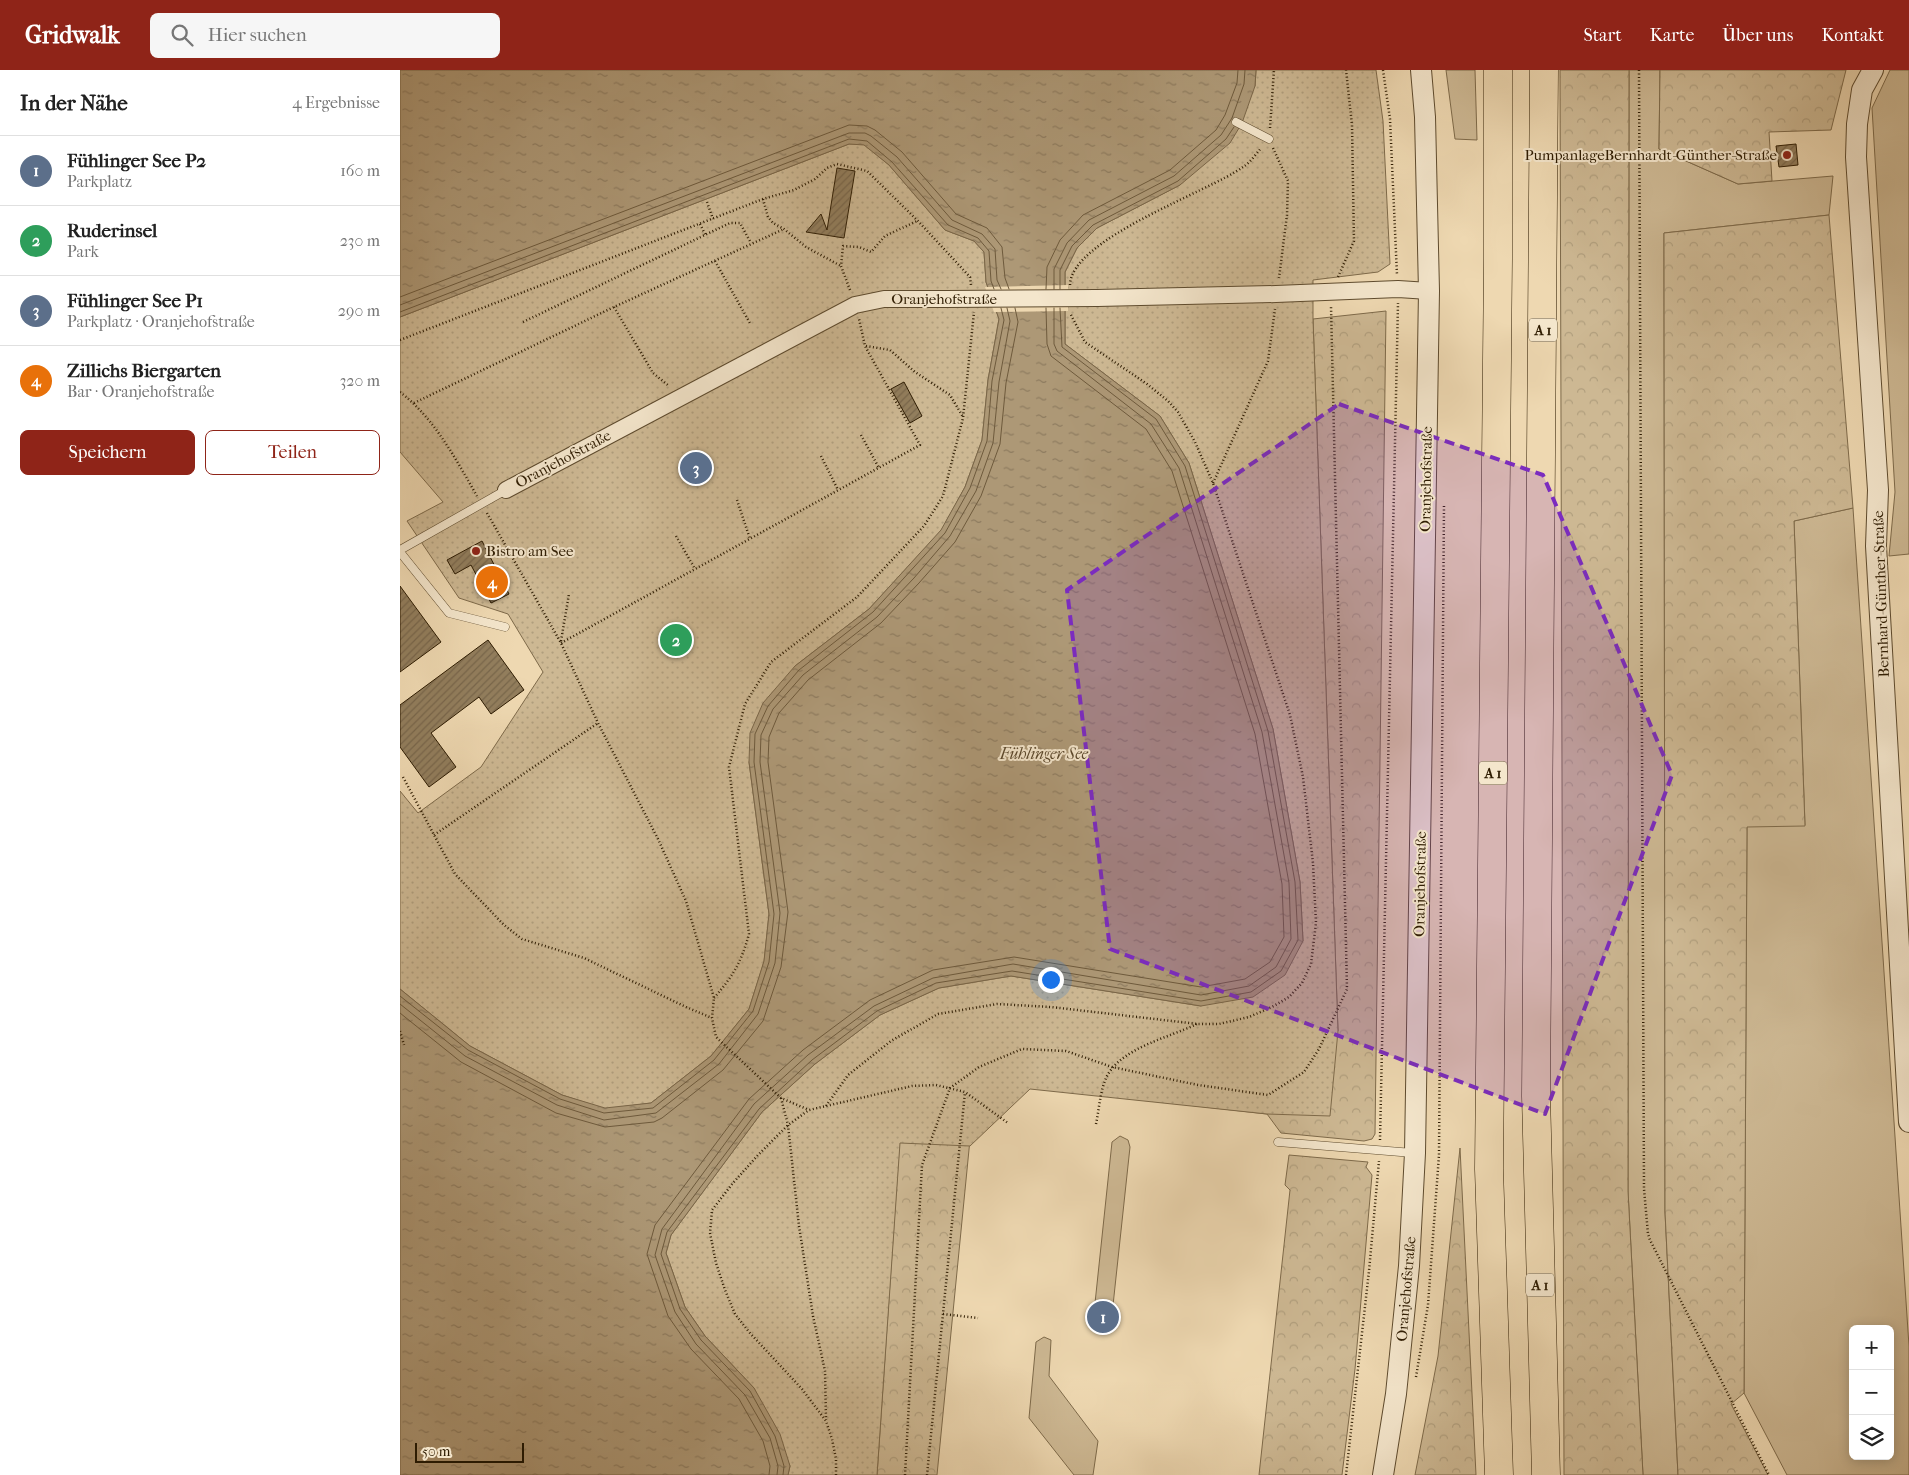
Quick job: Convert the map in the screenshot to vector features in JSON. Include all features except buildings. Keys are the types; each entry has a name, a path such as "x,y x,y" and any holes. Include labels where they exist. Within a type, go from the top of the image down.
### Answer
{"highway":[{"name":"A 1","path":"1498,70 1498,288 1489,1169 1499,1475"},
{"name":"A 1","path":"1544,70 1536,1096 1546,1475"}],"street":[{"name":"Oranjehofstraße","path":"1383,1475 1396,1394 1408,1266 1415,1153 1429,291 1425,116 1421,70"},
{"name":"Bernhard-Günther-Straße","path":"1873,70 1862,90 1856,124 1856,157 1878,490 1876,546 1909,1122"},
{"name":"Oranjehofstraße","path":"506,490 855,305 884,299 1097,298 1398,289 1429,291"}],"lane":[{"path":"1236,122 1269,139"},
{"path":"505,627 448,613 400,551 506,490"},
{"path":"1278,1142 1415,1153"}],"path":[{"path":"1213,483 1268,362 1287,214 1288,181 1269,139 1274,70"},
{"path":"905,1475 922,1164 950,1088 979,1067 1022,1048 1066,1051 1112,1067 1198,1085 1268,1095 1304,1072 1319,1050 1348,989 1331,292 1354,241 1352,124 1346,70"},
{"path":"1346,1475 1369,1271 1380,1150 1398,289 1390,120 1383,70"},
{"path":"1639,70 1644,1179 1648,1234 1770,1475"},
{"path":"1070,286 1070,277 1090,252 1128,226 1244,167 1269,139"},
{"path":"400,340 763,199 794,190 815,179 827,168 837,164 867,171 918,221 885,236 871,252 843,246 841,266 855,305 865,346 920,445 561,643"},
{"path":"763,199 768,217 773,223 784,229 806,247 841,266"},
{"path":"707,202 713,219"},
{"path":"523,322 730,224 740,223 751,243"},
{"path":"700,224 706,236"},
{"path":"414,403 614,307 784,229"},
{"path":"715,260 751,325"},
{"path":"826,1106 848,1075 891,1041 938,1014 997,1004 1051,1007 1198,1024 1219,1024 1249,1017 1289,997 1302,983 1311,964 1316,923 1313,862 1303,777 1290,715 1213,483 1196,442 1178,412 1147,384 1085,342 1070,315 1070,305"},
{"path":"614,307 652,373 682,396"},
{"path":"714,998 732,976 743,956 749,934 729,767 744,704 771,662 857,597 924,526 943,496 963,418 950,396 915,372 890,350 865,346"},
{"path":"400,392 414,403 446,441 561,643 598,723 658,839 686,901 714,998 712,1018 716,1037 781,1098 809,1110"},
{"path":"861,435 880,468"},
{"path":"821,456 838,490"},
{"path":"738,500 750,539"},
{"path":"676,536 695,569"},
{"path":"561,643 568,594"},
{"path":"434,835 598,723"},
{"path":"403,777 455,874 504,926 522,939 584,958 712,1018"},
{"path":"1096,1124 1105,1080 1112,1067 1126,1055 1198,1024"},
{"path":"400,1031 404,1045"},
{"path":"826,1421 802,1389 749,1332 735,1314 716,1263 710,1233 712,1210 722,1195 788,1125 809,1110 912,1086 936,1085 965,1092 1008,1123"},
{"path":"926,1475 965,1092"},
{"path":"781,1098 788,1125 813,1316 824,1371 826,1421 836,1459 836,1475"},
{"path":"943,1314 978,1318"}],"highlighted area":[{"path":"1339,404 1543,475 1672,775 1545,1114 1110,949 1067,590"}],"green space":[{"path":"1256,70 1376,70 1383,121 1390,264 1378,272 1313,280 1338,1031 1330,1116 1267,1114 1030,1089 970,1146 900,1143 877,1475 788,1475 790,1466 754,1388 705,1336 685,1307 666,1253 671,1235 762,1112 815,1064 880,1015 939,988 1011,976 1201,1006 1303,941 1300,882 1273,729 1189,463 1160,416 1065,344 1065,272 1077,248 1097,228 1180,185 1255,86"},
{"path":"1446,70 1475,70 1477,140 1455,139"},
{"path":"1560,70 1629,70 1628,1191 1643,1475 1564,1475"},
{"path":"1629,70 1660,70 1659,149 1738,184 1833,176 1829,215 1664,233 1665,1212 1678,1475 1643,1475 1628,1191"},
{"path":"1660,70 1846,70 1831,130 1769,132 1772,181 1738,184 1659,149"},
{"path":"1890,70 1909,70 1909,554 1889,556 1895,492 1872,108"},
{"path":"849,144 864,144 889,165 945,230 974,241 984,252 986,282 999,319 988,380 982,440 965,487 941,531 869,609 795,666 749,762 769,914 764,962 749,1009 711,1056 651,1103 605,1109 562,1095 470,1046 400,989 400,791 418,813 481,767 543,672 508,614 459,598 407,521 443,502 400,452 400,317"},
{"path":"1829,215 1853,508 1794,521 1805,826 1747,827 1744,1393 1731,1404 1768,1475 1678,1475 1665,1212 1664,233"},
{"path":"1386,311 1375,1134 1372,1139 1364,1141 1281,1133 1267,1114 1109,1096 1338,1031 1313,319"},
{"path":"1853,508 1909,1346 1909,1475 1787,1475 1744,1393 1747,826 1805,825 1794,521"},
{"path":"973,1109 937,1475 877,1475 901,1121"},
{"path":"1120,1136 1128,1140 1130,1147 1111,1324 1101,1328 1093,1322 1112,1142"},
{"path":"1460,1148 1476,1475 1415,1475 1438,1356"},
{"path":"1289,1155 1368,1162 1366,1167 1372,1175 1355,1369 1342,1475 1259,1475 1290,1190 1285,1185"},
{"path":"1044,1337 1051,1340 1049,1376 1098,1441 1093,1475 1074,1475 1029,1418 1036,1342"}],"water":[{"name":"Fühlinger See","path":"400,70 1256,70 1255,86 1242,123 1230,143 1180,185 1097,228 1077,248 1065,272 1065,344 1160,416 1189,463 1273,729 1300,882 1303,941 1285,975 1253,997 1201,1006 1011,976 939,988 880,1015 815,1064 762,1112 671,1235 666,1253 685,1307 705,1336 754,1388 780,1434 790,1466 788,1475 400,1475 400,989 470,1046 562,1095 605,1108 651,1103 711,1056 749,1009 764,961 769,914 749,762 750,733 763,703 795,666 869,609 941,530 965,487 982,440 988,380 999,319 986,282 984,252 974,241 945,230 889,165 864,145 849,144 400,317"}],"pier":[{"path":"1068,285 1068,311 994,312 985,287"}],"place":[{"name":"PumpanlageBernhardt-Günther-Straße","path":"1787,155"},
{"name":"Fühlinger See P1","path":"696,468"},
{"name":"Bistro am See","path":"476,551"},
{"name":"Zillichs Biergarten","path":"492,582"},
{"name":"Ruderinsel","path":"676,640"},
{"name":"Fühlinger See P2","path":"1103,1317"}]}
